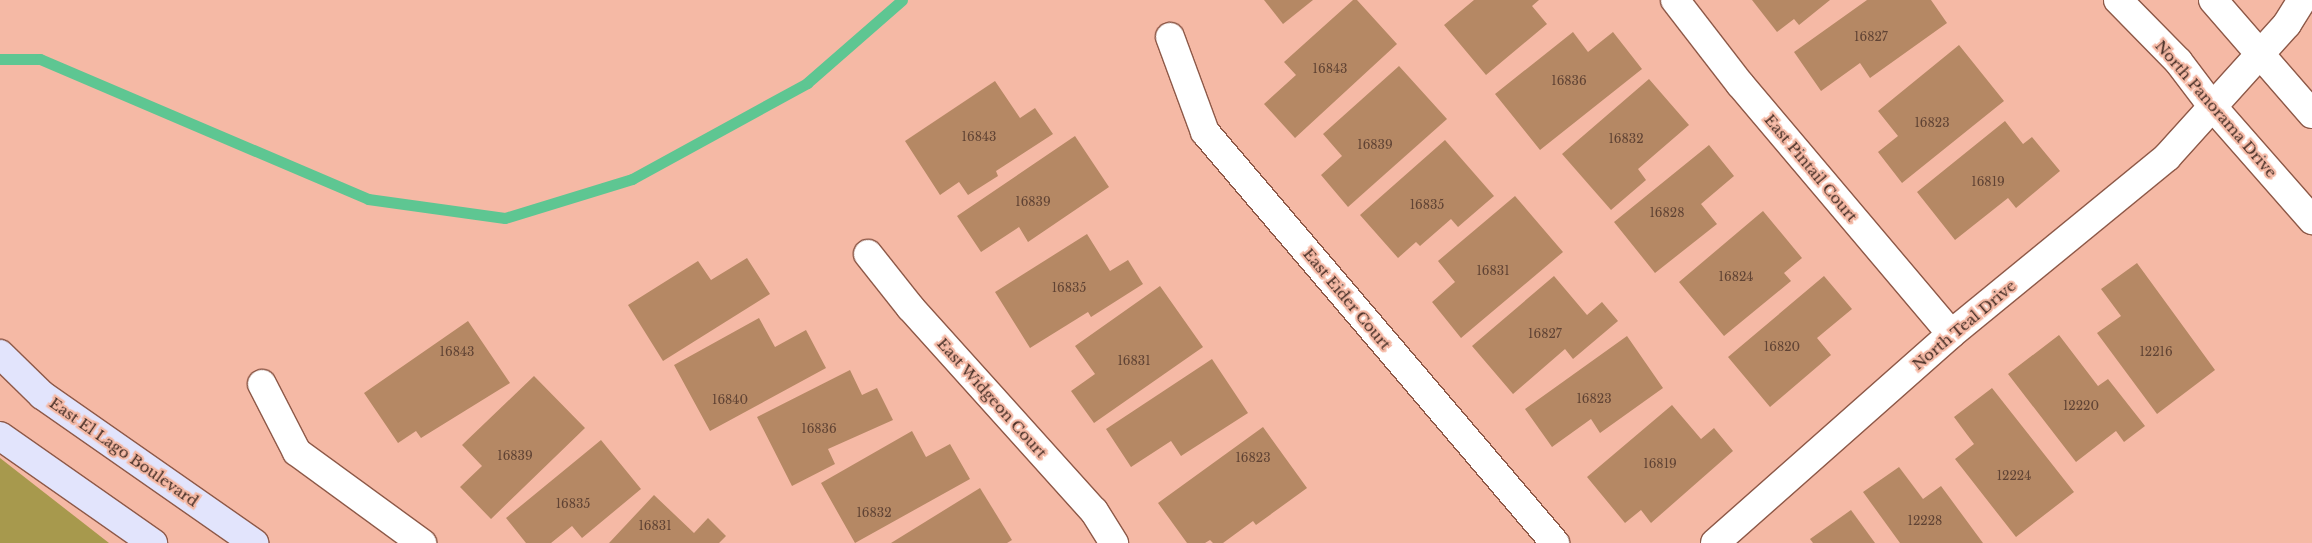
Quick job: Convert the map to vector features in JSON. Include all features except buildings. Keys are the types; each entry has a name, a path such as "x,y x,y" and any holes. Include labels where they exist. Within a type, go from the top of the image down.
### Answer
{"street":[{"name":"East Pintail Court","path":"1675,0 1740,84 1951,334"},
{"name":"North Panorama Drive","path":"2118,0 2178,61 2212,106 2312,220"},
{"path":"2213,0 2312,114"},
{"name":"North Teal Drive","path":"1715,543 1951,334 2167,157 2260,52 2302,0"},
{"name":"East Eider Court","path":"1170,37 1205,132 1555,543"},
{"name":"East Widgeon Court","path":"868,254 910,307 1094,512 1114,543"},
{"name":"East El Lago Boulevard","path":"0,354 42,395 254,543"},
{"path":"262,384 297,452 422,543"},
{"path":"0,436 153,543"}],"shaded area":[{"path":"0,458 109,543 0,543"}],"waterway":[{"path":"0,59 40,59 368,199 505,218 632,179 807,83 902,0"}]}
